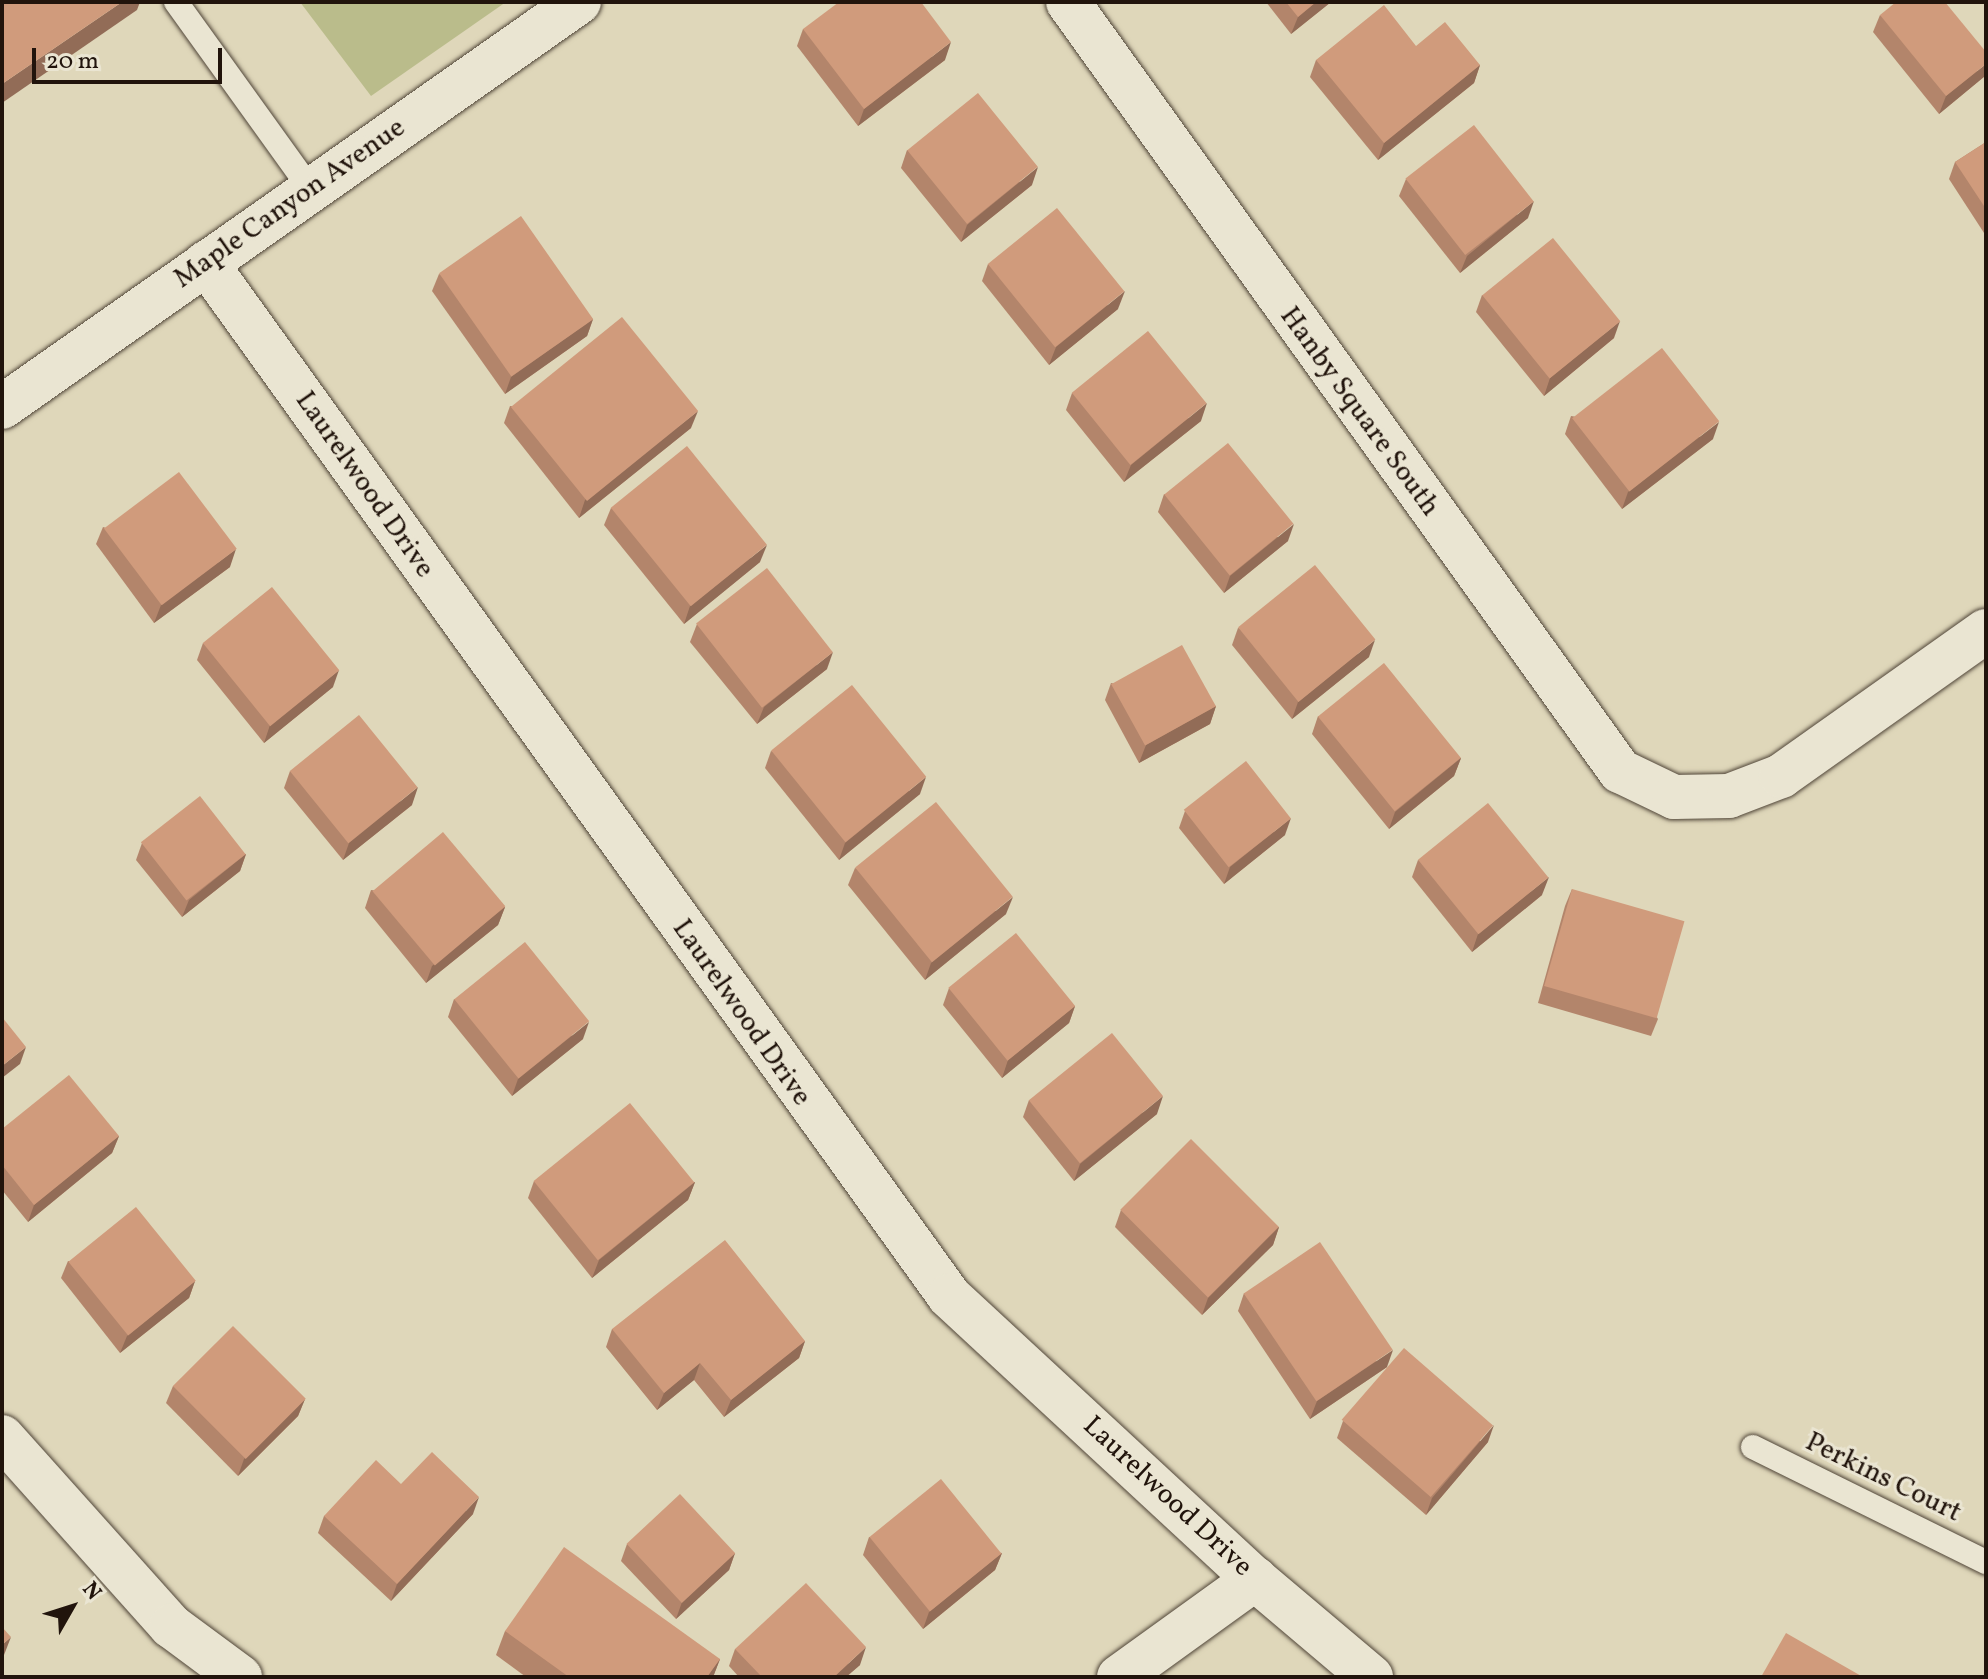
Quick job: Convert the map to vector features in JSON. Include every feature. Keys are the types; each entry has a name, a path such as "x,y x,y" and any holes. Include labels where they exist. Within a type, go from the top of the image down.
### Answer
{"street":[{"name":"Maple Canyon Avenue","path":"2,407 579,2"},
{"name":"Hanby Square South","path":"1068,2 1620,771 1674,797 1729,796 1781,776 1986,631"},
{"name":"Laurelwood Drive","path":"206,263 949,1296 1255,1579 1371,1677"},
{"path":"2,1437 171,1626 240,1677"},
{"path":"1119,1677 1255,1579"}],"lane":[{"path":"176,2 311,190"},
{"name":"Perkins Court","path":"1753,1447 1986,1562"}],"green space":[{"path":"300,2 506,2 371,96"}],"building":[{"path":"2,2 122,2 2,84"},
{"path":"839,2 921,2 951,42 864,109 803,29"},
{"path":"1286,2 1316,2 1298,17"},
{"path":"1896,2 1945,2 1986,52 1986,64 1946,96 1880,15"},
{"path":"1384,5 1416,46 1445,22 1480,65 1384,143 1316,60"},
{"path":"978,93 1038,167 967,224 907,150"},
{"path":"1474,125 1534,201 1465,255 1405,179"},
{"path":"1986,142 1986,209 1955,162"},
{"path":"1057,208 1124,291 1055,347 988,264"},
{"path":"521,216 593,319 511,377 439,273"},
{"path":"1553,238 1620,321 1550,378 1482,295"},
{"path":"622,317 698,411 587,501 511,407"},
{"path":"1148,331 1207,403 1130,465 1072,393"},
{"path":"1662,348 1719,421 1629,491 1572,418"},
{"path":"1228,443 1293,524 1230,575 1164,495"},
{"path":"687,446 767,545 691,606 611,508"},
{"path":"179,472 237,549 162,605 104,529"},
{"path":"1315,565 1375,640 1298,702 1238,627"},
{"path":"767,568 833,652 762,708 696,623"},
{"path":"272,587 339,670 270,726 203,643"},
{"path":"1182,645 1216,706 1145,745 1111,684"},
{"path":"1384,663 1461,758 1395,811 1318,716"},
{"path":"852,685 926,777 845,842 771,750"},
{"path":"359,715 418,787 348,843 290,771"},
{"path":"1246,761 1291,819 1229,867 1184,810"},
{"path":"200,796 246,854 186,900 141,842"},
{"path":"936,802 1013,897 932,962 855,867"},
{"path":"1488,803 1548,878 1478,934 1418,860"},
{"path":"443,832 505,906 435,965 373,891"},
{"path":"1572,889 1684,921 1657,1018 1544,986"},
{"path":"1016,933 1075,1006 1008,1061 948,988"},
{"path":"525,942 589,1021 518,1079 454,999"},
{"path":"2,1017 26,1047 2,1066"},
{"path":"1112,1033 1163,1096 1080,1163 1029,1100"},
{"path":"69,1075 119,1136 34,1205 2,1165 2,1129"},
{"path":"630,1103 694,1182 598,1260 534,1181"},
{"path":"1191,1139 1279,1227 1208,1297 1120,1210"},
{"path":"136,1207 196,1281 128,1336 68,1262"},
{"path":"725,1240 805,1341 731,1400 700,1363 664,1393 612,1329"},
{"path":"1320,1242 1393,1350 1316,1401 1244,1293"},
{"path":"233,1326 306,1399 246,1459 173,1386"},
{"path":"1404,1348 1493,1425 1431,1497 1342,1420"},
{"path":"432,1452 479,1497 397,1584 324,1516 376,1460 401,1484"},
{"path":"941,1479 1001,1554 930,1612 870,1537"},
{"path":"680,1494 735,1553 682,1603 627,1544"},
{"path":"564,1547 720,1659 707,1677 569,1677 505,1631"},
{"path":"806,1583 866,1647 834,1677 762,1677 735,1649"},
{"path":"2,1627 11,1637 2,1645"},
{"path":"1786,1633 1863,1677 1761,1677"}]}
